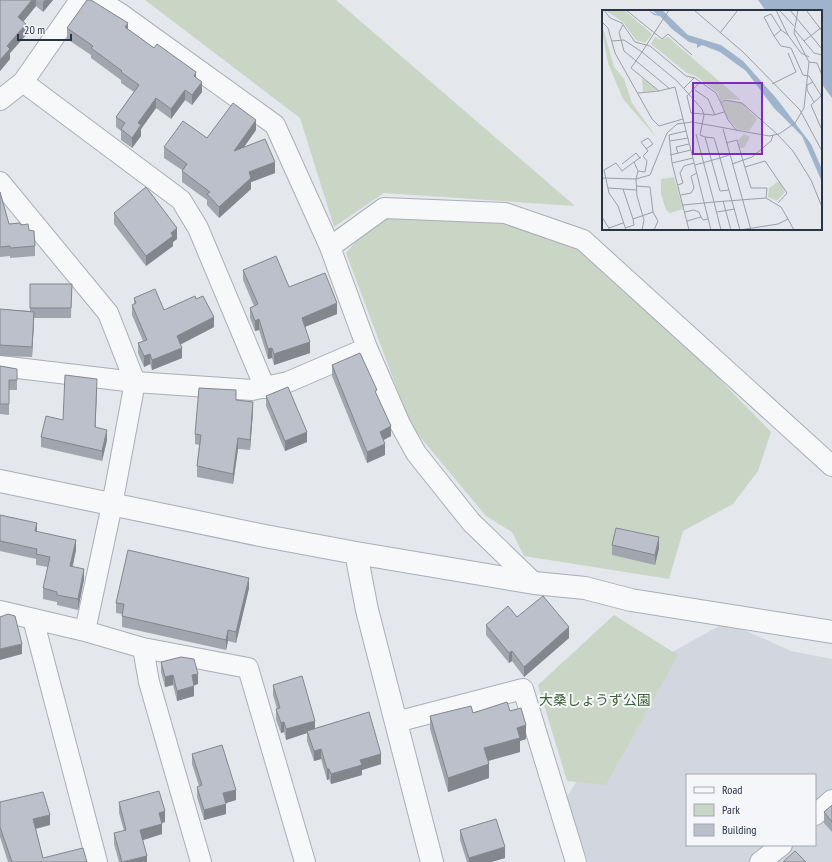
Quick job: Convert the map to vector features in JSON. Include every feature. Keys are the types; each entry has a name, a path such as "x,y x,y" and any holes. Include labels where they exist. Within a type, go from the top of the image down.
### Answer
{"street":[{"path":"0,100 23,82 80,0"},
{"path":"98,0 121,14 275,125 330,247 367,348 400,424 416,453 471,522 534,583"},
{"path":"23,82 181,200 198,228 265,388"},
{"path":"0,182 108,313 135,382 112,505 85,631"},
{"path":"330,247 384,208 504,213 583,240 832,466"},
{"path":"0,366 135,382 252,390 288,382 367,348"},
{"path":"0,481 112,505 356,553 534,583 585,588 631,600 832,632"},
{"path":"356,553 367,610 432,862"},
{"path":"0,611 85,631 143,648 248,668 305,862"},
{"path":"32,619 97,862"},
{"path":"143,648 149,682 201,862"},
{"path":"396,722 523,689 576,862"},
{"path":"816,814 832,800"},
{"path":"760,862 781,846"}],"shaded area":[{"path":"726,622 791,651 832,659 832,862 588,862 566,798 651,664"}],"green space":[{"path":"145,0 336,0 575,206 384,193 334,227 300,118"},
{"path":"384,208 505,213 583,240 771,432 758,471 733,504 683,531 669,579 524,556 512,532 486,516 411,426 346,253"},
{"name":"大桑しょうず公園","path":"614,615 678,655 606,785 567,781 538,685"}],"water":[{"path":"758,0 832,0 832,98 822,84 822,10 765,10"}],"building":[{"path":"0,0 32,0 18,17 26,24 7,46 10,49 0,60"},
{"path":"87,0 91,0 128,23 125,27 154,48 157,44 196,72 194,76 202,82 192,95 185,90 171,109 156,98 138,123 141,125 132,138 121,129 125,123 116,117 139,85 91,48 93,46 67,28"},
{"path":"233,103 256,120 234,151 265,139 275,162 249,172 251,178 219,207 207,194 210,192 182,171 187,164 164,147 183,121 207,138"},
{"path":"146,187 177,228 171,233 173,236 146,256 114,213"},
{"path":"0,192 9,224 28,224 29,230 34,231 35,246 10,248 10,246 0,247"},
{"path":"276,256 289,287 325,273 337,303 302,318 310,342 274,354 272,348 268,349 259,319 255,321 250,308 258,304 243,270"},
{"path":"30,284 72,284 71,308 30,308"},
{"path":"155,289 164,310 195,296 196,299 203,296 214,317 177,336 182,348 152,360 150,354 144,356 138,343 147,340 132,305 136,303 134,298"},
{"path":"0,309 34,312 32,347 0,345"},
{"path":"360,353 391,426 380,432 385,444 367,452 332,365"},
{"path":"0,366 17,369 17,380 9,380 9,404 0,404"},
{"path":"65,375 97,379 95,427 107,430 102,451 41,437 46,416 63,420"},
{"path":"288,387 307,432 285,441 266,396"},
{"path":"199,388 236,390 236,400 253,402 250,440 238,438 233,474 197,466 201,435 195,434"},
{"path":"0,515 37,523 35,531 76,540 70,566 84,569 78,599 57,595 57,592 43,588 50,557 36,554 37,549 0,541"},
{"path":"616,528 659,537 655,555 612,545"},
{"path":"128,550 249,578 236,632 228,630 226,640 122,616 124,604 116,603"},
{"path":"543,596 569,627 524,667 512,651 509,653 486,625 508,606 517,617"},
{"path":"8,614 15,616 22,644 0,649 0,617"},
{"path":"181,657 194,659 198,674 192,675 194,686 177,691 173,675 165,677 161,662"},
{"path":"302,676 315,721 286,729 284,722 281,723 276,709 280,708 273,685"},
{"path":"507,702 510,711 521,708 526,725 517,728 520,738 484,748 489,764 448,778 430,716 471,706 473,713"},
{"path":"369,712 381,754 360,760 362,765 331,774 329,769 327,769 321,749 314,751 307,731"},
{"path":"222,745 236,790 223,793 226,804 204,810 197,787 202,785 192,754"},
{"path":"159,791 165,811 159,813 162,824 140,830 147,856 122,862 114,833 126,830 119,802"},
{"path":"43,792 50,815 33,819 43,858 83,848 87,862 12,862 0,827 0,802"},
{"path":"832,805 832,822 824,812"},
{"path":"496,819 505,847 469,858 460,830"},
{"path":"795,851 806,862 783,862"}]}
